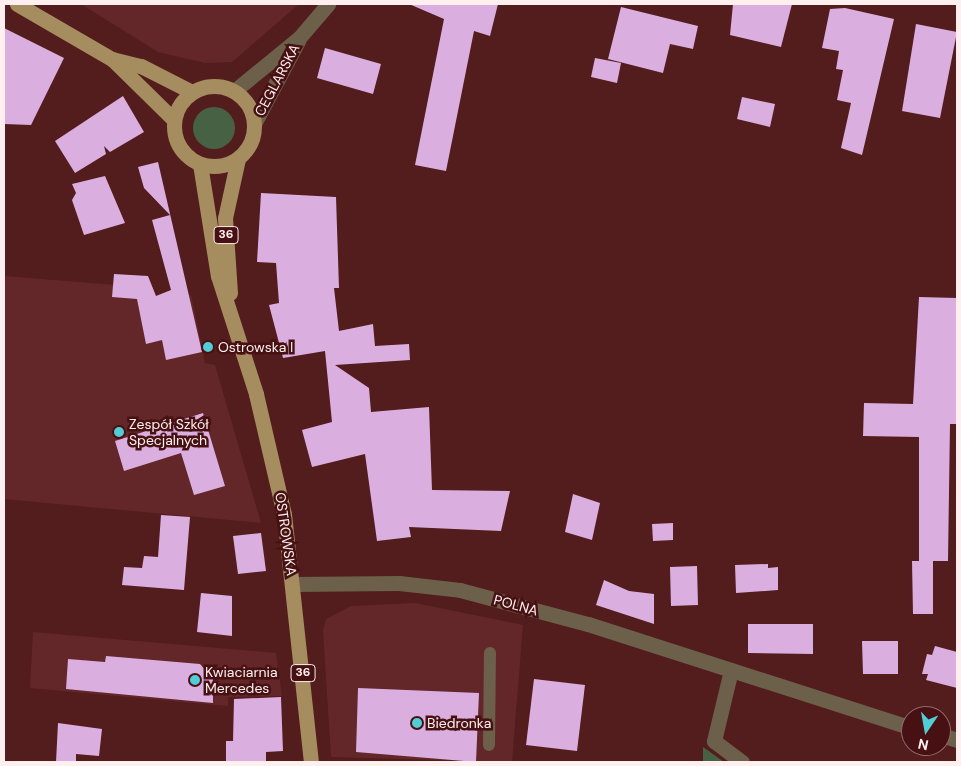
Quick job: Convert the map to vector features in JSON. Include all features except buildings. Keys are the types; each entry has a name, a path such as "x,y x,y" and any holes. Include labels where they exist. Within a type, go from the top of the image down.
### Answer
{"main road":[{"path":"17,4 112,59 174,120 182,151 200,164 238,159"},
{"path":"112,59 142,66 192,92 216,86 234,91 243,97 254,122"},
{"path":"174,120 192,92"},
{"name":"36","path":"238,159 253,137 254,122"},
{"name":"OSTROWSKA","path":"232,312 225,218 238,159"},
{"name":"OSTROWSKA","path":"200,164 210,240 276,470 293,584 311,762"}],"street":[{"name":"CEGLARSKA","path":"234,91 299,38 328,4"},
{"name":"CEGLARSKA","path":"254,122 299,38"},
{"name":"POLNA","path":"293,584 399,583 460,590 731,670 901,725"},
{"path":"731,670 714,741 742,762"}],"lane":[{"path":"489,745 490,653"}],"shaded area":[{"path":"81,4 299,4 232,62 205,63 158,52"},
{"name":"Zespół Szkół Specjalnych","path":"4,276 141,287 155,301 191,295 205,363 215,365 261,523 4,499"},
{"path":"415,603 523,625 512,762 331,757 323,631 326,619 351,606"},
{"path":"33,632 276,653 282,696 228,697 228,706 30,688"}],"green space":[{"path":"218,107 226,110 232,116 235,128 232,140 226,146 210,149 202,146 196,140 193,124 196,116 202,110"},
{"path":"703,747 724,762 703,762"}],"place":[{"name":"Ostrowska I","path":"208,347"},
{"name":"Zespół Szkół Specjalnych","path":"119,432"},
{"name":"Kwiaciarnia Mercedes","path":"195,680"},
{"name":"Biedronka","path":"417,723"}]}
